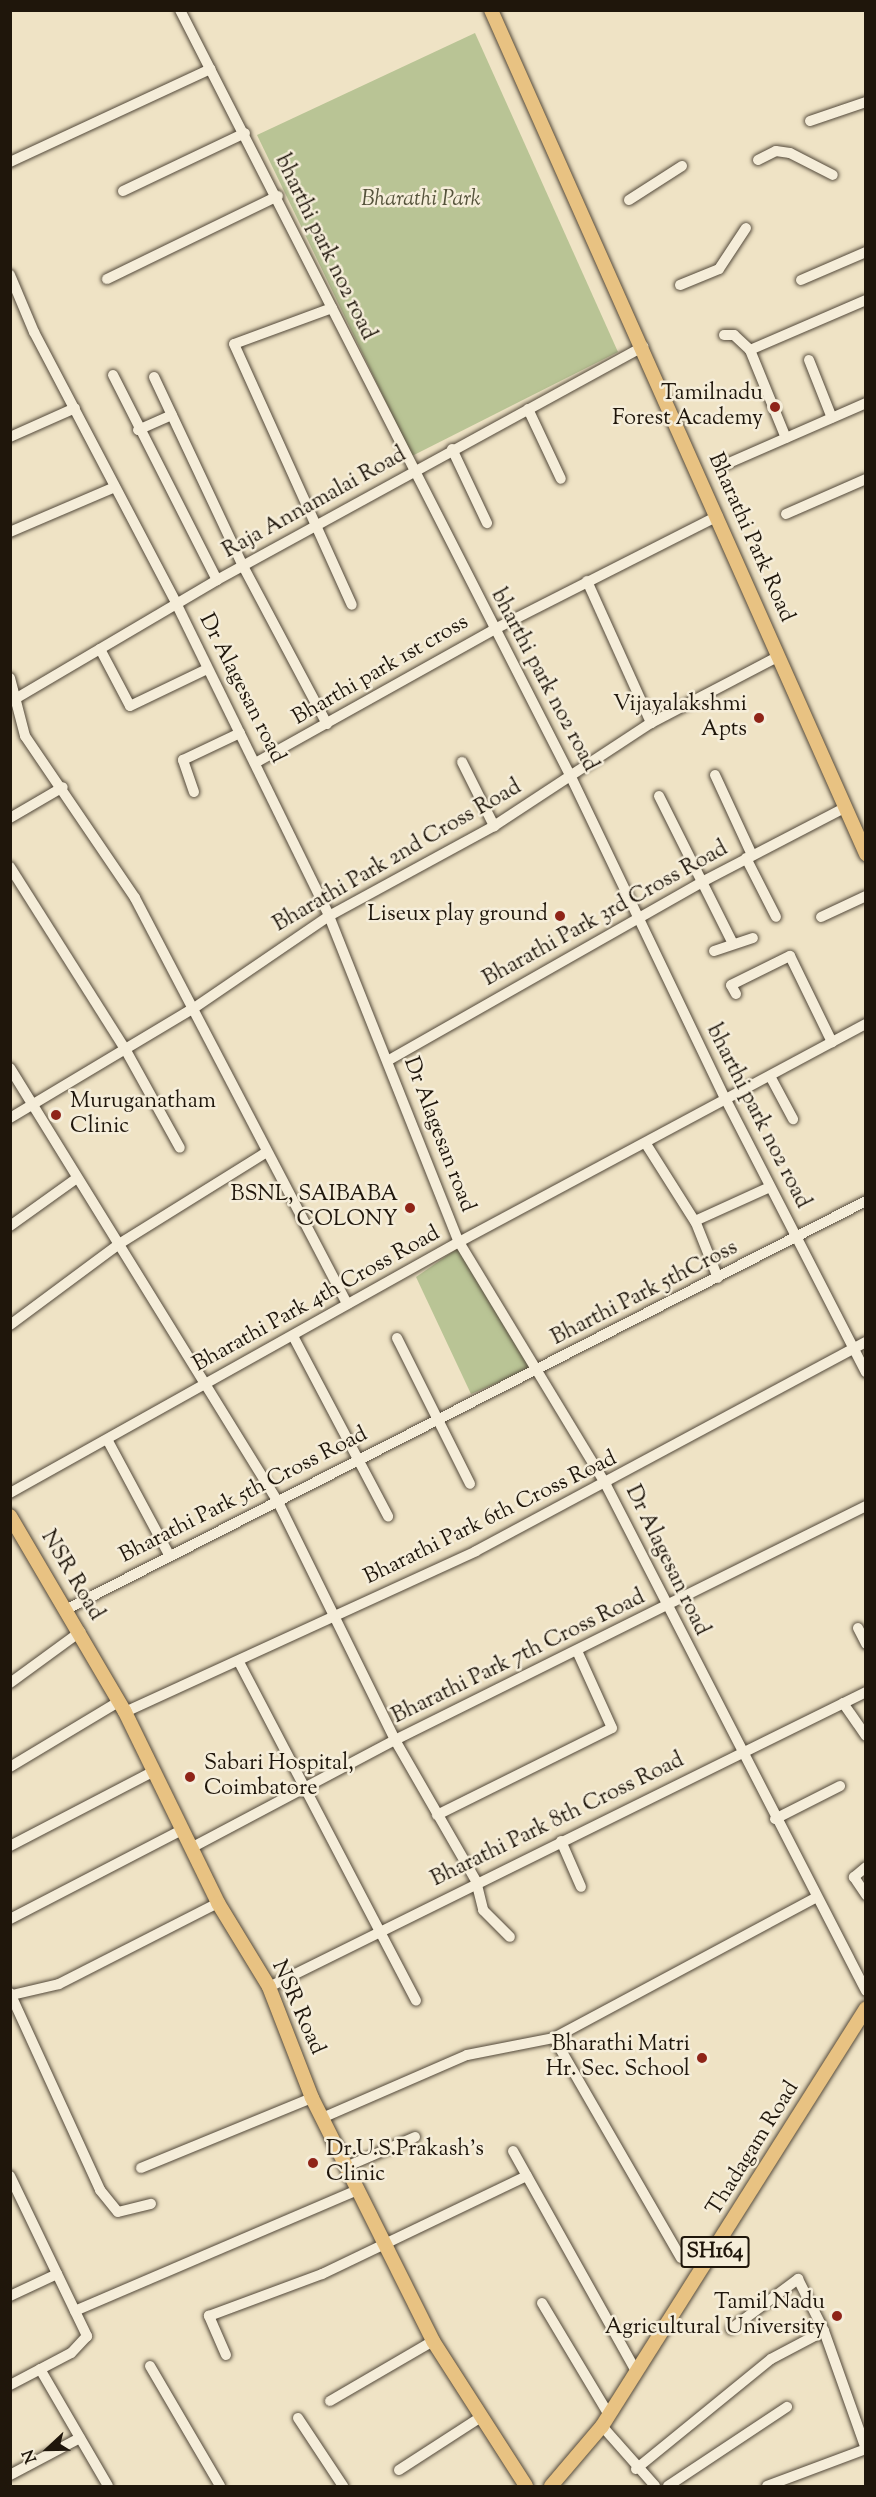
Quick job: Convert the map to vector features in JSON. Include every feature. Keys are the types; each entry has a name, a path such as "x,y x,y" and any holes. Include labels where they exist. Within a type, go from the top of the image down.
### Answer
{"main road":[{"name":"Bharathi Park Road","path":"491,10 643,347 866,854"},
{"name":"NSR Road","path":"10,1516 67,1609 122,1707 218,1903 269,1987 312,2098 348,2166 433,2341 526,2487"},
{"name":"Thadagam Road","path":"551,2487 605,2421 637,2373 866,2008"}],"street":[{"name":"bharthi park no2 road","path":"180,10 278,196 493,630 571,777 726,1100 866,1372"},
{"path":"10,162 210,69"},
{"path":"810,121 866,102"},
{"path":"123,191 245,133"},
{"path":"758,160 776,151 790,153 833,175"},
{"path":"628,200 682,166"},
{"path":"106,279 278,196"},
{"path":"680,285 719,269 746,228"},
{"path":"801,280 866,252"},
{"name":"Dr Alagesan road","path":"10,275 207,669 257,762 329,916 459,1242 540,1370 606,1485 666,1608 815,1898 866,1991"},
{"path":"750,350 866,300"},
{"path":"332,308 234,344 314,529 352,605"},
{"path":"724,335 734,335 750,350 786,438"},
{"name":"Raja Annamalai Road","path":"15,700 176,603 314,529 452,449 643,347"},
{"path":"809,360 832,418"},
{"path":"113,375 138,430 217,580"},
{"path":"154,377 243,566 327,724"},
{"path":"722,466 866,404"},
{"path":"10,437 75,408"},
{"path":"528,409 561,479"},
{"path":"138,430 172,414"},
{"path":"452,449 487,523"},
{"path":"786,514 866,479"},
{"path":"10,532 115,487"},
{"name":"Bharthi park 1st cross","path":"257,762 493,630 718,516"},
{"path":"587,581 651,723"},
{"path":"100,649 130,706 207,669"},
{"name":"Bharathi Park 2nd Cross Road","path":"10,1118 124,1047 194,1008 329,916 494,826 651,723 779,656"},
{"path":"10,678 25,736 63,787 135,898 194,1008 265,1153 347,1304"},
{"path":"194,792 183,760 240,733"},
{"path":"462,762 494,826"},
{"path":"715,775 776,917"},
{"path":"10,818 63,787"},
{"path":"659,796 732,942"},
{"name":"Bharathi Park 3rd Cross Road","path":"388,1060 749,856 844,808"},
{"path":"10,867 124,1047 180,1148"},
{"path":"821,917 866,896"},
{"path":"714,951 732,942 753,938"},
{"path":"736,993 731,985 790,956 832,1042"},
{"name":"Bharathi Park 4th Cross Road","path":"10,1493 108,1441 459,1242 646,1144 866,1024"},
{"path":"10,1068 30,1107 207,1384 278,1502 333,1618 395,1740 476,1881 483,1910 510,1937"},
{"path":"770,1076 793,1119"},
{"path":"646,1144 695,1221 718,1278"},
{"path":"10,1325 118,1244 265,1153"},
{"path":"10,1226 77,1178"},
{"path":"695,1221 770,1187"},
{"name":"Bharthi Park 5thCross","path":"440,1419 540,1370 866,1201"},
{"path":"293,1336 360,1459 388,1516"},
{"path":"397,1338 440,1419 470,1484"},
{"name":"Bharathi Park 6th Cross Road","path":"10,1767 122,1707 239,1662 606,1485 866,1342"},
{"name":"Bharathi Park 5th Cross Road","path":"67,1609 169,1555 440,1419"},
{"path":"108,1441 169,1555"},
{"name":"Bharathi Park 7th Cross Road","path":"191,1848 395,1740 666,1608 866,1506"},
{"path":"858,1628 866,1644"},
{"path":"10,1683 80,1632"},
{"path":"437,1815 612,1728 577,1651"},
{"path":"239,1662 302,1790 416,2000"},
{"name":"Bharathi Park 8th Cross Road","path":"269,1987 476,1881 866,1692"},
{"path":"843,1703 866,1736"},
{"path":"10,1846 154,1771"},
{"path":"775,1819 840,1786"},
{"path":"10,1919 182,1830"},
{"path":"561,1841 581,1887"},
{"path":"866,1867 854,1877 866,1895"},
{"path":"322,2118 466,2055 554,2038 815,1898"},
{"path":"151,2204 118,2212 100,2190 11,1994 59,1984 218,1903"},
{"path":"554,2038 681,2258"},
{"path":"141,2168 312,2098"},
{"path":"348,2166 415,2137"},
{"path":"513,2151 637,2373"},
{"path":"10,2176 75,2311 86,2341 10,2385"},
{"path":"226,2355 208,2316 385,2245 527,2176"},
{"path":"75,2311 359,2189"},
{"path":"10,2296 57,2274"},
{"path":"731,2329 798,2278 824,2331 866,2449 767,2487"},
{"path":"542,2303 605,2421 636,2469 655,2487"},
{"path":"636,2469 771,2359 824,2331"},
{"path":"330,2401 433,2341"},
{"path":"150,2366 220,2487"},
{"path":"40,2369 108,2487"},
{"path":"668,2487 787,2407"},
{"path":"399,2470 482,2417"},
{"path":"298,2418 343,2487"},
{"path":"10,2475 80,2438"},
{"path":"797,2475 801,2487"}],"green space":[{"name":"Bharathi Park","path":"475,33 618,352 412,456 257,135"},
{"path":"458,1248 532,1368 471,1394 416,1277"}],"place":[{"name":"Tamilnadu Forest Academy","path":"775,407"},
{"name":"Vijayalakshmi Apts","path":"759,718"},
{"name":"Liseux play ground","path":"560,916"},
{"name":"Muruganatham Clinic","path":"56,1115"},
{"name":"BSNL, SAIBABA COLONY","path":"410,1208"},
{"name":"Sabari Hospital, Coimbatore","path":"190,1777"},
{"name":"Bharathi Matri Hr. Sec. School","path":"702,2058"},
{"name":"Dr.U.S.Prakash's Clinic","path":"313,2163"},
{"name":"Tamil Nadu Agricultural University","path":"837,2316"}]}
